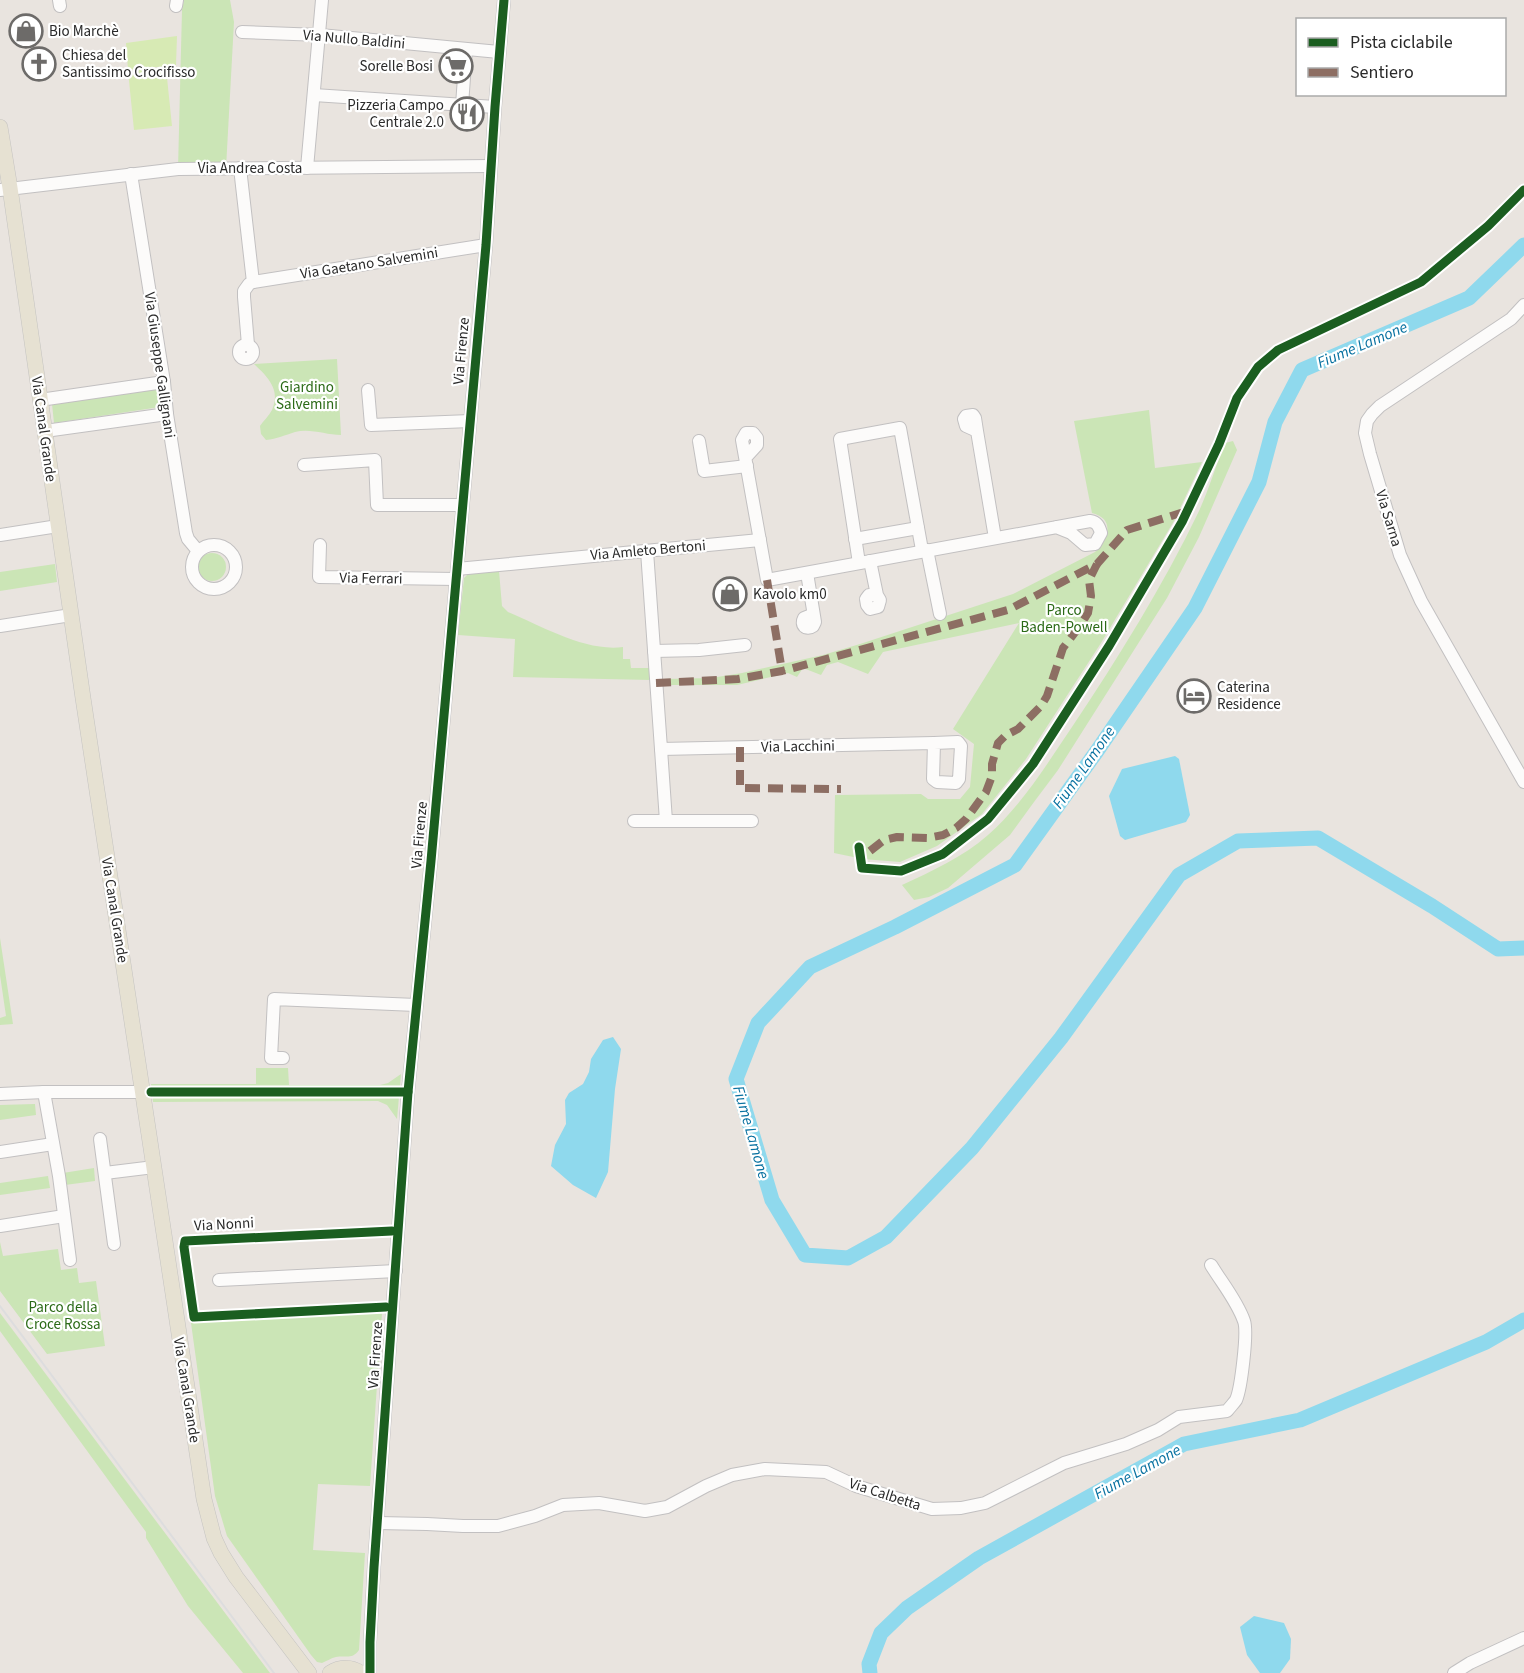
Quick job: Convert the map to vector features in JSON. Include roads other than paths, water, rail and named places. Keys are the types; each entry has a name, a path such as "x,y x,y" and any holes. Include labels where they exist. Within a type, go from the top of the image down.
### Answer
{"main road":[{"name":"Via Canal Grande","path":"0,127 5,189 45,431 204,1499 214,1538 236,1577 306,1668 327,1672"},
{"path":"327,1672 344,1668 358,1671"}],"street":[{"path":"307,168 322,0"},
{"name":"Via Firenze","path":"370,1673 370,1642 408,1092 486,245 504,0"},
{"name":"Via Nullo Baldini","path":"242,32 320,35 499,52"},
{"path":"462,105 466,50"},
{"path":"314,95 495,107"},
{"name":"Via Andrea Costa","path":"5,189 178,169 491,166"},
{"path":"240,168 253,282 244,291 248,345"},
{"name":"Via Giuseppe Gallignani","path":"131,174 186,533 198,551"},
{"name":"Via Gaetano Salvemini","path":"253,282 486,245"},
{"name":"Via Sarna","path":"1524,305 1511,319 1380,406 1370,417 1365,433 1396,542 1411,581 1524,782"},
{"path":"40,400 164,382"},
{"path":"368,390 371,425 470,421"},
{"path":"45,431 167,414"},
{"path":"877,595 855,539 840,439 900,428 918,528 940,614"},
{"path":"977,431 995,538"},
{"path":"699,441 704,471 746,461 767,579 807,573 925,550 1090,521 1100,526 1101,533 1095,544 1085,545 1071,533 1056,527"},
{"path":"304,465 375,460 377,505 462,505"},
{"path":"0,536 58,526"},
{"path":"855,539 918,528"},
{"name":"Via Amleto Bertoni","path":"456,574 647,550 760,540"},
{"name":"Via Ferrari","path":"320,545 319,577 456,574"},
{"path":"647,550 666,821"},
{"path":"807,573 813,619"},
{"path":"0,626 71,615"},
{"path":"654,651 699,650 745,645"},
{"name":"Via Lacchini","path":"661,749 934,743"},
{"path":"634,821 752,821"},
{"path":"272,1058 274,999 416,1005"},
{"path":"44,1092 70,1260"},
{"path":"0,1094 143,1092"},
{"path":"100,1139 114,1244"},
{"path":"0,1152 53,1144"},
{"path":"105,1173 154,1167"},
{"path":"0,1226 64,1216"},
{"name":"Via Calbetta","path":"378,1523 498,1526 535,1516 563,1505 599,1503 645,1511 667,1506 732,1475 765,1469 826,1472 856,1486 932,1509 961,1508 985,1503 1064,1463 1126,1444 1158,1430 1179,1417 1227,1411 1236,1400 1242,1372 1246,1336 1245,1322 1211,1264"},
{"path":"219,1280 396,1271"},
{"path":"1454,1673 1524,1638"},
{"name":"Via Firenze","path":"358,1671 370,1642"}],"water":[{"path":"1175,756 1179,759 1190,815 1186,822 1125,840 1120,836 1109,796 1122,769"},
{"path":"613,1037 621,1049 608,1172 596,1198 573,1185 551,1166 555,1145 566,1124 565,1100 569,1093 583,1084 589,1072 591,1059 603,1040"},
{"path":"1254,1616 1284,1623 1291,1639 1290,1659 1280,1673 1260,1673 1247,1655 1240,1627"}],"waterway":[{"name":"Fiume Lamone","path":"1524,245 1469,298 1302,370 1275,422 1259,482 1195,608 1015,865 895,927 810,967 758,1023 736,1079 772,1200 805,1255 848,1258 886,1237 972,1148 1061,1038 1179,875 1238,841 1318,838 1432,906 1498,949 1524,948"},
{"name":"Fiume Lamone","path":"870,1673 869,1664 881,1633 907,1608 979,1558 1184,1444 1300,1420 1486,1342 1524,1320"}],"railway":[{"path":"0,1306 274,1673"}],"place":[{"name":"Bio Marchè","path":"26,31"},
{"name":"Chiesa del Santissimo Crocifisso","path":"39,64"},
{"name":"Sorelle Bosi","path":"456,66"},
{"name":"Pizzeria Campo Centrale 2.0","path":"467,114"},
{"name":"Kavolo km0","path":"730,594"},
{"name":"Caterina Residence","path":"1194,696"}],"park label":[{"name":"Giardino Salvemini","path":"307,396"},
{"name":"Parco Baden-Powell","path":"1064,618"},
{"name":"Parco della Croce Rossa","path":"63,1316"}]}
